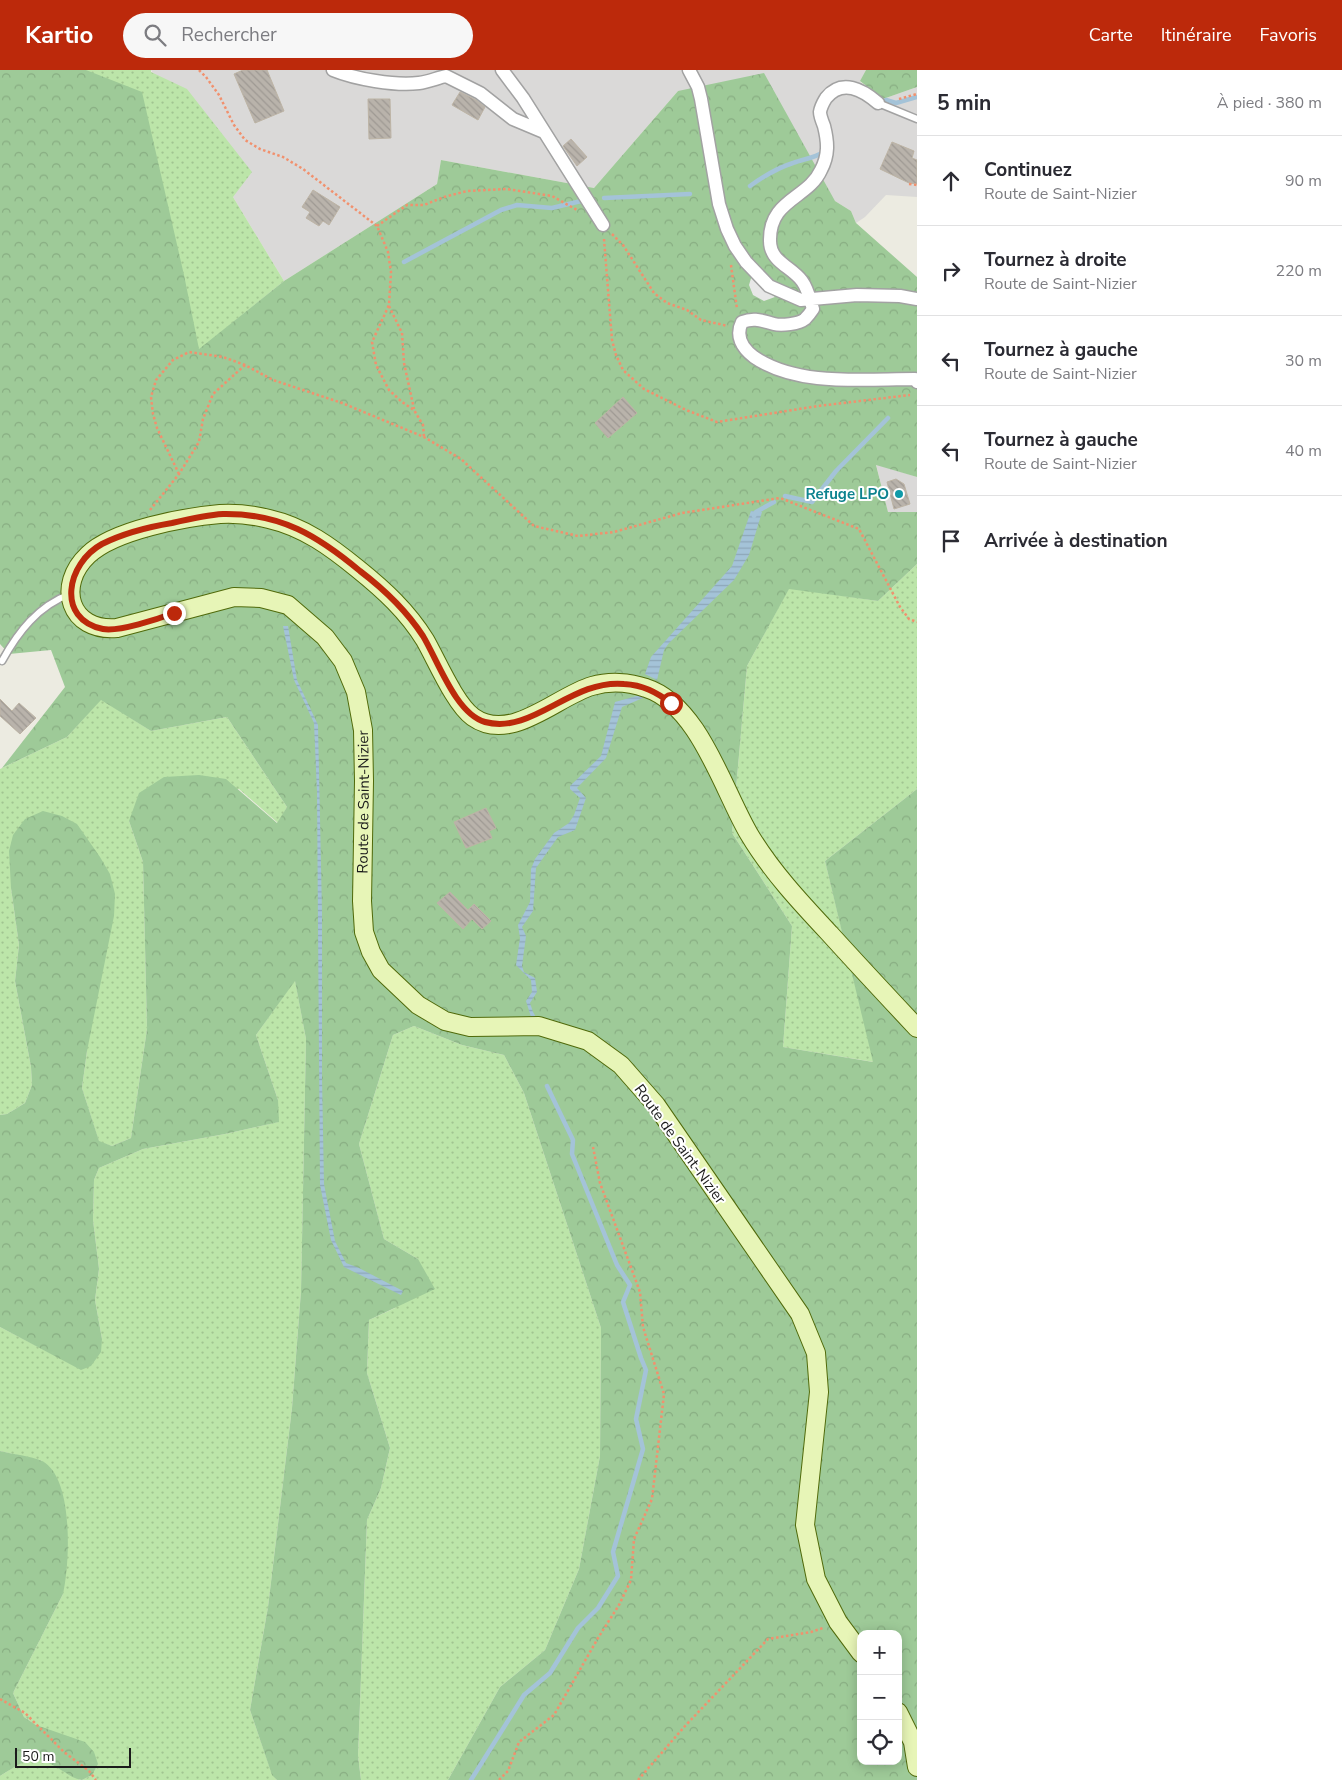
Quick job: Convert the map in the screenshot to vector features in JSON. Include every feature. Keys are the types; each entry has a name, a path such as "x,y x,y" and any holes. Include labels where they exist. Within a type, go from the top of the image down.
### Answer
{"main road":[{"path":"71,593 73,579 86,556 114,538 132,532 197,518 222,514 246,515 269,519 311,534 336,550 386,591 414,624 463,707 474,717 484,722 503,724 522,720 544,711 574,693 592,686 613,683 644,687 655,691 686,718 721,776 748,832 764,857 782,880 917,1028"},
{"name":"Route de Saint-Nizier","path":"71,593 72,602 78,616 90,625 105,629 158,619 186,609 234,597 261,598 288,605 324,637 342,661 356,692 363,730 363,916 364,932 371,952 381,970 418,1005 445,1021 470,1027 539,1026 588,1041 621,1065 656,1105 800,1314 816,1353 820,1392 805,1525 816,1579 838,1622 857,1648"},
{"path":"902,1720 913,1742 917,1767"}],"street":[{"path":"333,70 362,78 393,82 418,83 446,76 480,93 513,118 544,132"},
{"path":"502,70 522,98 603,226"},
{"path":"690,70 701,99 719,204 727,229 735,246 746,262 769,286 801,300 857,296 900,296 917,299"},
{"path":"878,103 855,88 842,86 830,93 822,105 820,114 828,140 828,150 821,172 809,185 787,202 775,216 770,228 770,244 774,255 803,282 813,309 801,321 776,324 764,320 751,319 742,322 739,328 740,342 746,351 774,368 797,375 847,380 915,379 916,388"}],"lane":[{"path":"878,103 917,119"},
{"path":"2,661 13,641 27,624 57,599 71,593"}],"path":[{"path":"199,70 219,95 234,126 245,140 260,149 283,157 303,169 377,226 388,252 391,272 389,305 372,342 376,365 389,390 414,410"},
{"path":"909,184 917,185"},
{"path":"377,226 407,205 424,205 467,191 507,188 552,196 581,212"},
{"path":"603,226 622,245 654,293 667,303 687,310 701,320 739,328 730,256"},
{"path":"603,226 612,340 623,370 644,389 686,410 718,422 916,388"},
{"path":"389,305 402,333 404,363 414,410 424,425 424,437"},
{"path":"179,474 162,439 153,414 151,397 156,380 173,360 188,352 222,357 245,365 273,380 342,403 424,437 461,459 534,526 578,536 614,532 682,513 780,498 859,529 900,608 909,619 917,622"},
{"path":"150,510 179,474 199,442 203,419 212,394 245,365"},
{"path":"499,1780 508,1771 519,1742 554,1715 619,1605 631,1580 634,1539 652,1499 664,1394 644,1327 640,1292 600,1183 593,1147"},
{"path":"638,1780 685,1726 768,1639 811,1632 838,1622"},
{"path":"0,1699 25,1713 64,1752 89,1771 96,1780"}],"shaded area":[{"path":"151,70 866,70 860,82 883,99 917,87 917,197 886,195 865,217 856,223 851,211 678,91 594,188 441,160 437,184 284,281 233,197"},
{"path":"752,275 775,297 764,301 753,295 749,285"},
{"path":"876,464 917,477 917,512 888,513"}],"green space":[{"path":"0,70 86,70 142,92 199,349 284,281 437,184 441,160 594,188 678,91 764,73 835,201 851,211 856,223 917,277 917,477 876,465 888,512 917,512 917,564 878,601 789,589 747,666 732,833 792,926 783,1047 873,1062 825,861 917,789 917,1780 448,1780 500,1687 545,1650 579,1569 600,1456 601,1328 524,1093 504,1055 462,1045 414,1026 393,1035 359,1144 384,1239 418,1259 435,1289 369,1320 367,1373 390,1448 381,1488 367,1520 358,1756 361,1780 277,1780 272,1775 250,1710 268,1607 292,1408 301,1291 306,1039 295,981 256,1035 278,1100 279,1122 143,1149 99,1168 94,1180 93,1220 99,1269 95,1300 102,1339 101,1352 91,1366 81,1370 0,1327 0,1115 7,1114 25,1103 32,1085 31,1067 15,981 19,945 11,888 9,851 13,835 25,819 43,811 62,816 77,824 110,874 115,894 114,916 87,1051 82,1088 99,1141 112,1146 131,1138 147,1029 143,862 129,821 139,793 164,777 199,775 226,779 277,823 287,807 227,717 151,731 101,700 67,737 2,768 65,687 51,650 9,654 0,644"},
{"path":"86,70 151,70 151,72 187,89 252,172 233,197 284,281 199,350"},
{"path":"866,70 917,70 917,87 883,99 860,81"},
{"path":"917,564 917,789 825,861 874,1062 783,1047 792,926 732,833 747,666 789,588 878,601"},
{"path":"101,699 151,731 227,717 287,807 278,823 239,789 129,821 143,862 147,1029 131,1138 112,1146 99,1142 82,1088 87,1051 11,888 19,945 15,981 31,1067 32,1085 25,1103 7,1114 0,1115 0,769 67,737"},
{"path":"295,980 306,1039 301,1291 292,1408 268,1607 250,1710 272,1774 277,1780 82,1780 92,1775 36,1725 24,1717 13,1693 63,1594 42,1461 0,1451 0,1327 81,1369 102,1339 95,1300 99,1269 93,1220 94,1180 99,1168 143,1149 278,1122 278,1100 256,1035"},
{"path":"414,1026 462,1045 504,1055 524,1093 601,1328 600,1456 579,1569 545,1650 500,1687 448,1780 361,1780 358,1756 367,1520 381,1488 390,1448 367,1373 369,1320 395,1308 418,1259 384,1239 359,1144 393,1035"},
{"path":"0,1451 42,1461 52,1470 60,1484 65,1502 68,1543 63,1594 13,1693 24,1717 36,1725 85,1742 94,1752 98,1764 92,1775 82,1780 51,1764 36,1760 23,1762 0,1776"},
{"path":"36,1759 48,1761 80,1780 0,1780 0,1776 22,1762"}],"water":[{"path":"751,511 762,512 749,555 734,580 669,643 664,650 657,680 645,674 651,657 732,566"},
{"path":"283,626 288,626 297,680 318,725 322,912 324,1184 335,1241 346,1263 403,1291 401,1295 344,1267 331,1240 320,1185 317,792 314,723 294,680"},
{"path":"644,694 645,697 622,707 606,758 577,788 586,798 575,830 558,837 536,868 533,911 522,927 526,936 522,966 524,972 535,978 537,992 530,1003 537,1019 532,1020 526,1001 532,992 531,980 516,965 520,938 518,925 530,902 531,869 535,859 554,833 569,823 574,815 580,798 570,789 570,786 601,756 615,702"}],"building":[{"path":"243,70 267,70 284,111 255,123 234,74"},
{"path":"460,92 485,107 478,120 452,105"},
{"path":"368,99 390,99 391,138 369,139"},
{"path":"571,139 587,157 577,166 563,146"},
{"path":"892,142 914,151 912,158 917,160 917,184 909,183 880,169"},
{"path":"313,190 340,207 329,225 323,221 319,226 306,218 310,212 302,207"},
{"path":"623,397 637,413 608,438 595,423"},
{"name":"Refuge LPO","path":"896,479 904,484 910,504 894,509 887,482"},
{"path":"0,699 12,711 19,703 36,718 20,734 0,716"},
{"path":"486,808 496,828 489,831 492,838 466,848 454,822"},
{"path":"450,892 468,910 474,904 491,921 482,929 472,919 463,929 437,903"}],"waterway":[{"path":"886,100 896,103 917,97"},
{"path":"750,186 782,167 824,152"},
{"path":"604,198 690,194"},
{"path":"404,262 501,210 517,205 552,208 581,201"},
{"path":"785,496 812,502 836,471 888,418"},
{"path":"754,516 756,512 774,502"},
{"path":"471,1780 524,1695 550,1673 578,1628 598,1608 618,1576 613,1552 643,1449 636,1419 646,1370 623,1302 630,1285 617,1265 572,1154 573,1140 547,1086"}],"place":[{"name":"Refuge LPO","path":"899,494"}],"route":[{"path":"174,613 158,619 117,628 105,629 90,625 78,616 72,602 71,584 74,574 86,556 99,546 114,538 132,532 164,524 222,514 246,515 269,519 311,534 336,550 386,591 410,617 424,638 463,707 474,717 484,722 503,724 522,720 544,711 574,693 592,686 613,683 644,687 655,691 671,703"}]}
